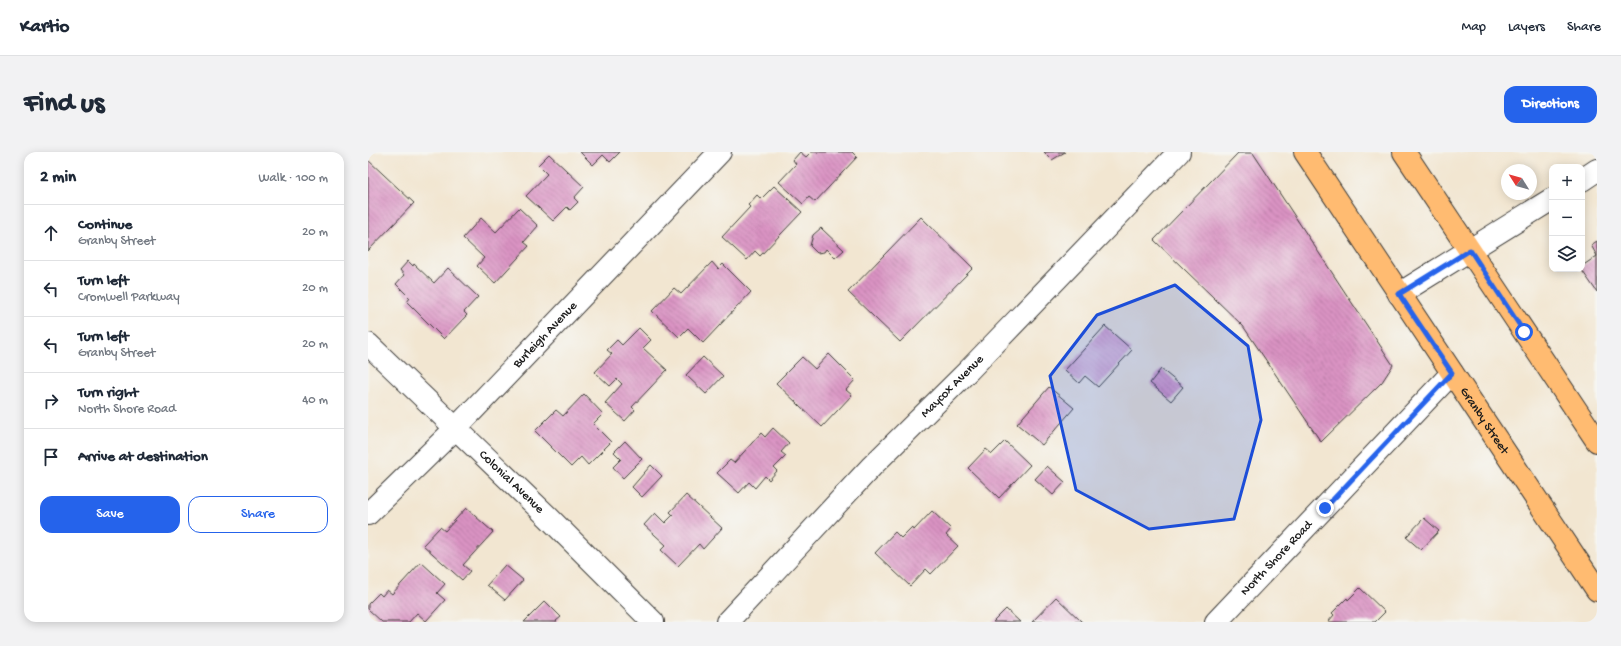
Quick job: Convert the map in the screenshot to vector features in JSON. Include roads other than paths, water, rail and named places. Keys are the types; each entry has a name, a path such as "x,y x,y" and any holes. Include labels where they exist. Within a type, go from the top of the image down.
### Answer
{"main road":[{"name":"Granby Street","path":"1305,152 1597,590"},
{"path":"1404,152 1597,441"}],"street":[{"name":"Burleigh Avenue","path":"368,514 455,428 720,152"},
{"name":"Maycox Avenue","path":"728,622 872,466 969,370 1179,152"},
{"path":"1585,178 1597,170"},
{"path":"1399,294 1550,200"},
{"name":"Colonial Avenue","path":"368,344 548,517 653,622"},
{"name":"North Shore Road","path":"1216,622 1452,373"}]}
